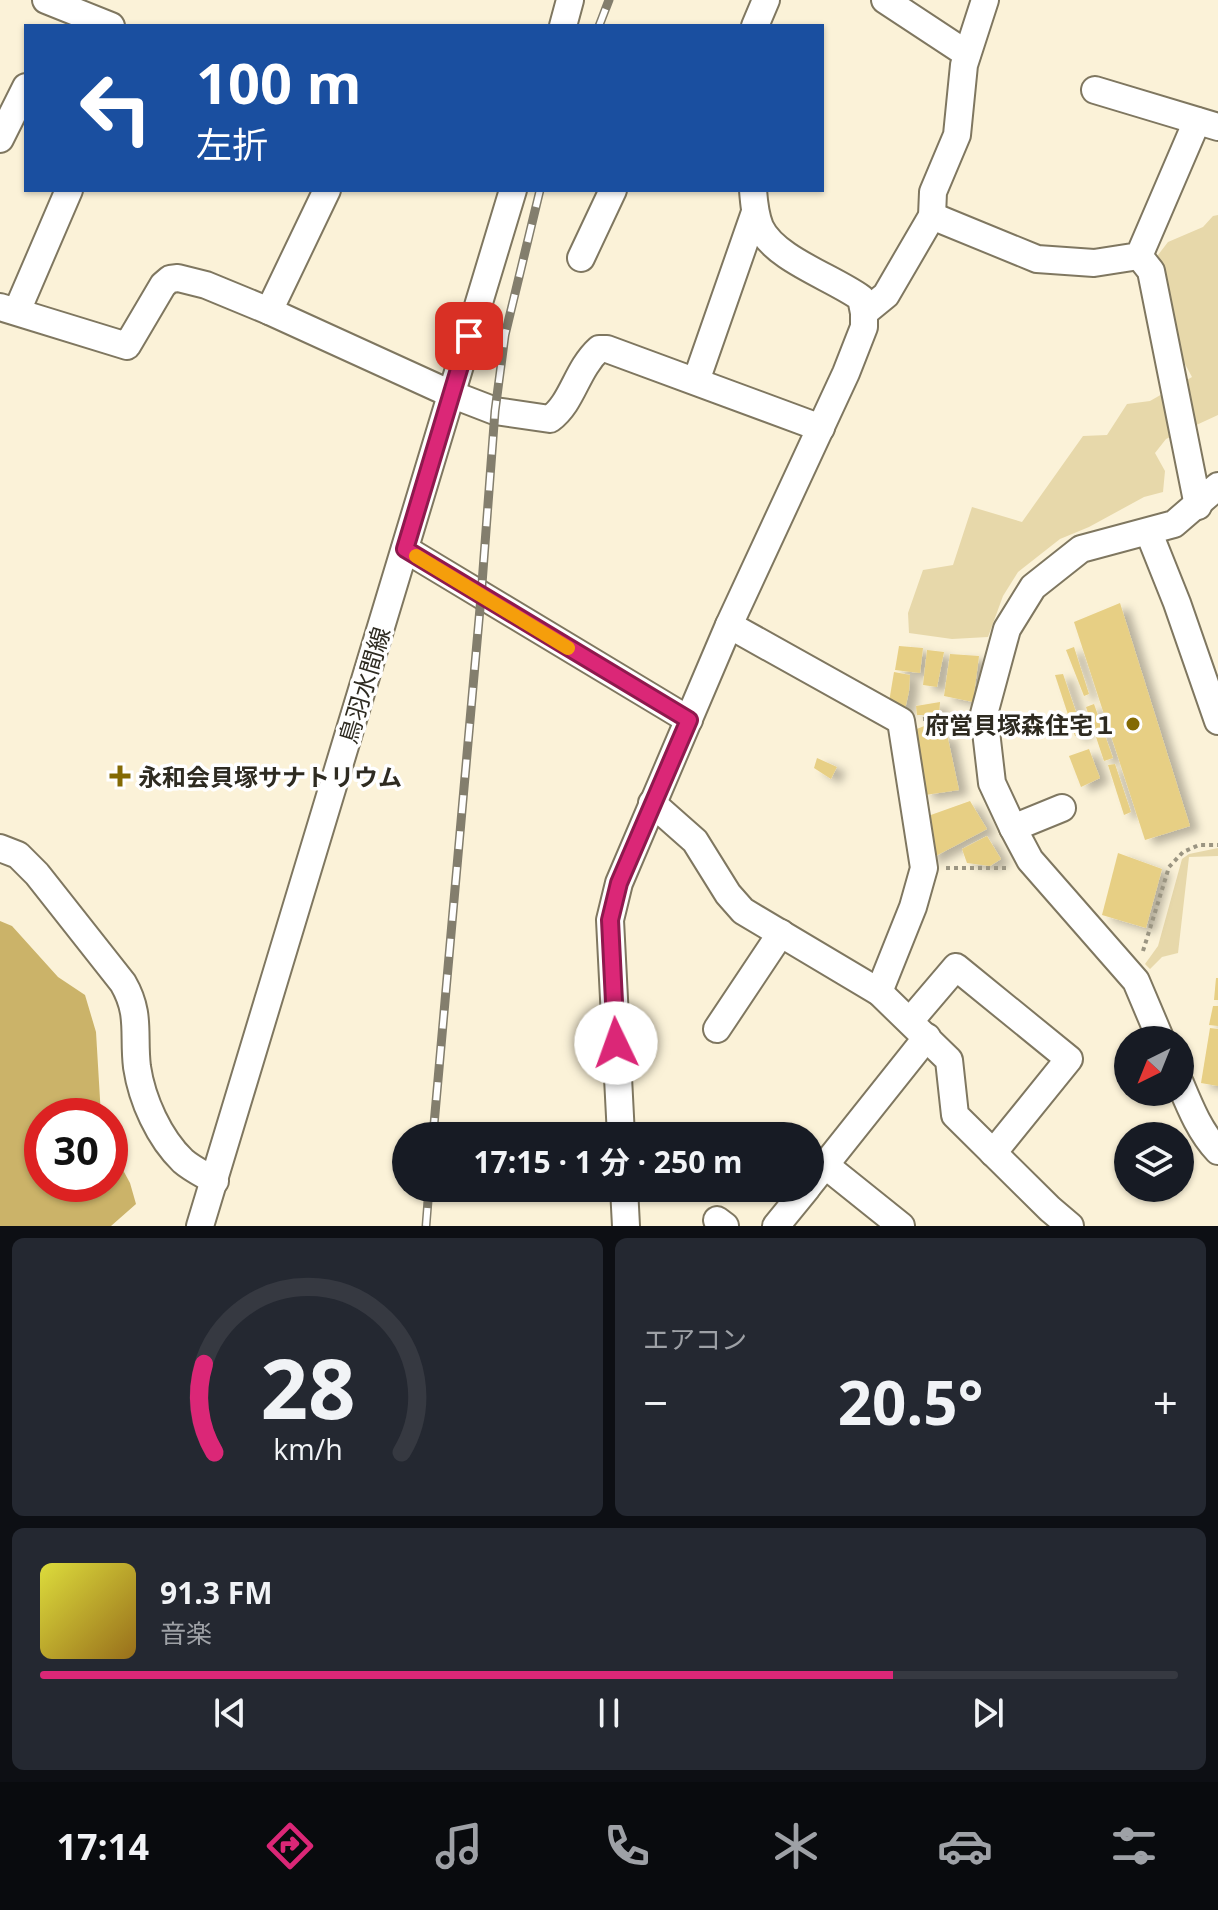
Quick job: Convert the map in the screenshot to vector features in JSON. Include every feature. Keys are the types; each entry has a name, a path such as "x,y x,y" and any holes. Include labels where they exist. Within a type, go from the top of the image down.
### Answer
{"street":[{"path":"564,24 570,0"},
{"path":"756,24 766,0"},
{"path":"885,0 967,54"},
{"path":"864,313 886,295 932,216 933,192 957,135 964,65 985,0"},
{"path":"52,7 105,24"},
{"path":"1095,90 1207,124 1139,256"},
{"path":"3,129 24,91"},
{"path":"68,192 8,309 127,346 163,285 170,279 178,278 206,285 269,311 495,411 550,419 564,407 582,366 599,349 607,349 821,428"},
{"path":"269,311 326,192"},
{"name":"鳥羽水間線","path":"200,1226 512,192"},
{"path":"581,258 612,192"},
{"path":"696,381 754,201"},
{"path":"620,1122 610,920 619,883 729,625 821,428 864,327 861,298 773,246 761,229 754,201"},
{"path":"932,216 1037,259 1094,263 1139,256"},
{"path":"1139,256 1151,271 1198,506"},
{"path":"1155,1026 1136,981 1030,860 992,783 984,714 1007,629 1033,587 1081,549 1174,524 1218,486"},
{"path":"1149,533 1218,721"},
{"path":"405,549 689,720"},
{"path":"729,625 901,721 924,868 913,907 879,992"},
{"path":"652,803 695,841 728,894 743,911 879,992 949,1060 955,1115 1052,1220"},
{"path":"1013,828 1062,808"},
{"path":"0,848 18,855 37,874 123,983 134,1002 138,1068 150,1112 169,1145 185,1163 215,1181"},
{"path":"717,1029 781,933"},
{"path":"824,1165 918,1029 956,967 1069,1059 993,1153"},
{"path":"1190,1106 1210,1143 1218,1151"},
{"path":"824,1184 901,1226"},
{"path":"625,1202 626,1226"},
{"path":"776,1226 795,1202"}],"path":[{"path":"901,721 984,714"},
{"path":"1136,981 1169,867 1183,852 1199,845 1218,845"},
{"path":"924,868 1019,868"}],"shaded area":[{"path":"1218,215 1218,415 1166,439 1155,453 1165,471 1163,492 1144,497 1060,539 1018,572 1003,596 988,637 952,639 909,633 908,613 923,570 953,565 972,507 1022,522 1083,436 1107,435 1127,404 1150,401 1192,377 1179,353 1148,268 1168,242 1203,227"},
{"path":"1218,848 1218,856 1189,857 1178,953 1162,957 1150,969 1145,964 1158,946 1182,859 1189,854"},
{"path":"0,921 12,926 58,977 85,995 96,1032 100,1098 24,1098 24,1202 128,1202 128,1179 136,1204 111,1226 0,1226"}],"building":[{"name":"府営貝塚森住宅１","path":"1120,603 1190,826 1145,840 1074,622"},
{"path":"899,646 923,648 920,673 895,670"},
{"path":"1074,647 1089,694 1084,696 1066,650"},
{"path":"927,650 944,652 937,687 923,685"},
{"path":"950,654 979,656 973,702 944,696"},
{"path":"894,672 910,675 904,714 888,708"},
{"path":"1063,674 1084,735 1075,736 1055,675"},
{"path":"940,702 939,715 917,715 916,706"},
{"path":"1094,704 1113,758 1104,761 1086,707"},
{"path":"932,723 935,735 947,734 959,790 925,795 909,732"},
{"path":"1089,749 1100,778 1081,787 1069,756"},
{"path":"817,758 837,767 831,779 814,768"},
{"path":"1115,764 1131,812 1124,815 1108,765"},
{"path":"970,801 987,829 928,860 928,816"},
{"path":"987,836 1001,859 990,866 967,863 962,849"},
{"path":"1118,853 1162,869 1146,928 1102,915"},
{"path":"1216,978 1218,1000 1214,1000"},
{"path":"1213,1006 1218,1006 1218,1026 1209,1025"},
{"path":"1210,1028 1218,1029 1218,1086 1201,1083"}],"railway":[{"path":"600,24 609,0"},
{"path":"434,1122 495,411 505,335 540,192"},
{"path":"426,1226 428,1202"}],"slow traffic":[{"path":"416,556 568,648"}],"place":[{"name":"府営貝塚森住宅１","path":"1133,724"},
{"name":"永和会貝塚サナトリウム","path":"120,776"}],"route":[{"path":"469,336 405,549 689,720 619,883 610,920 616,1043"}]}
